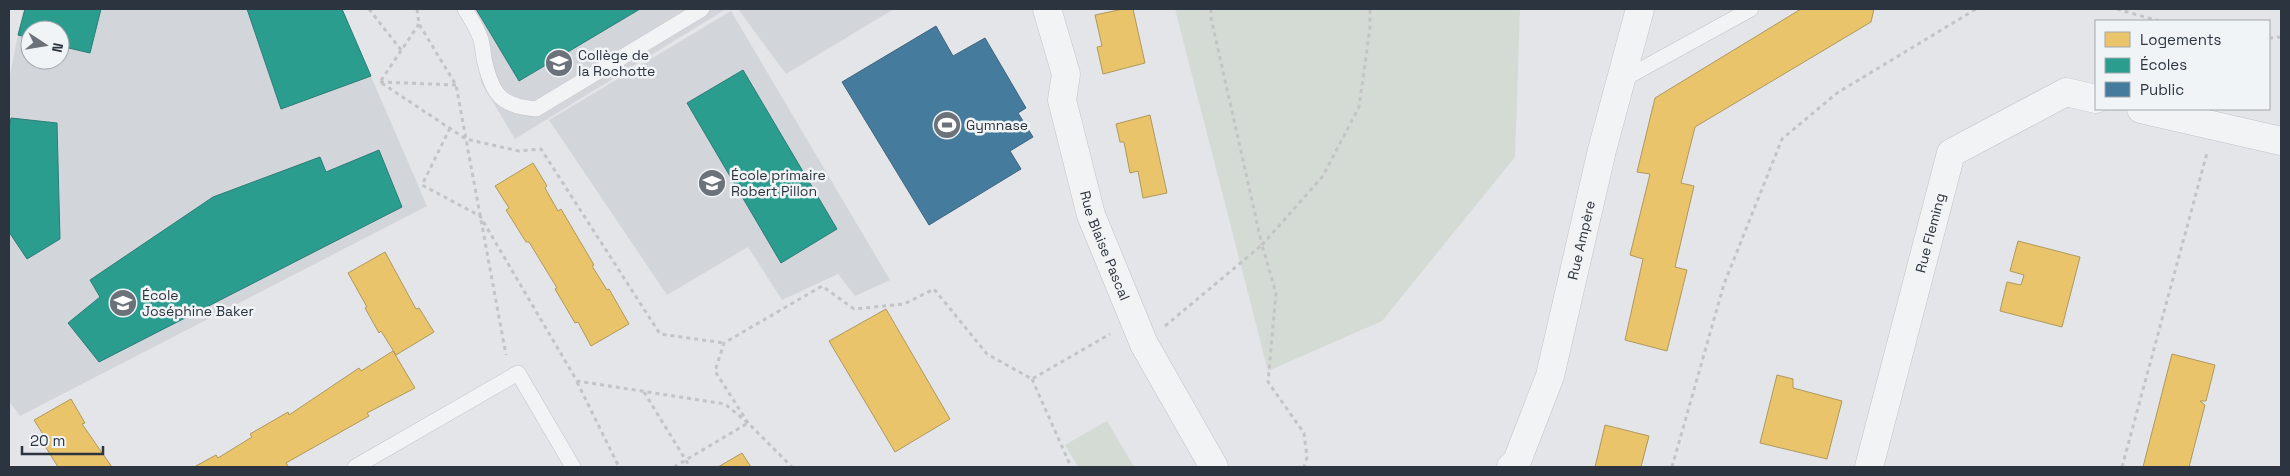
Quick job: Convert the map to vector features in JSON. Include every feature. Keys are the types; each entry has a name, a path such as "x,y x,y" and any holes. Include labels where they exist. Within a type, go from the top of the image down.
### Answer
{"street":[{"name":"Rue Blaise Pascal","path":"1047,9 1066,74 1062,100 1091,215 1139,332 1214,467"},
{"name":"Rue Ampère","path":"1511,467 1517,461 1550,376 1602,150 1640,9"},
{"name":"Rue Fleming","path":"1869,467 1951,154 2066,92 2095,99"},
{"path":"2145,110 2281,140"}],"lane":[{"path":"465,9 481,39 485,63 496,93 504,102 518,108 536,109 702,9"},
{"path":"1620,81 1751,9"},
{"path":"355,467 518,373 573,467"}],"path":[{"path":"369,9 401,50"},
{"path":"417,9 419,24 456,85 510,377"},
{"path":"1211,9 1211,18 1262,245 1276,293 1268,382 1304,433 1307,457 1304,467"},
{"path":"1032,379 1139,332 1262,245 1323,176 1359,108 1370,28 1370,9"},
{"path":"1672,467 1724,284 1782,139 1837,93 1976,9"},
{"path":"2118,9 2156,20"},
{"path":"380,82 419,24"},
{"path":"380,82 456,85"},
{"path":"380,82 466,139 519,151 541,149 660,334 724,343 822,286 854,309 904,304 934,288 987,354 1032,379 1071,467"},
{"path":"2122,467 2215,126"},
{"path":"450,128 422,185 480,216 577,381 619,467"},
{"path":"724,343 715,371 748,422"},
{"path":"577,381 725,404 748,422 792,467"},
{"path":"643,391 690,467"},
{"path":"674,467 748,422"}],"shaded area":[{"name":"École Joséphine Baker","path":"23,9 342,9 427,206 20,416 9,401 9,80 20,24 20,70 70,70 70,20 21,20"},
{"name":"Collège de la Rochotte","path":"459,9 726,9 515,139 481,82 478,44"},
{"path":"738,9 894,9 786,74"},
{"path":"1175,9 1520,9 1515,157 1382,321 1268,371"},
{"name":"École primaire Robert Pillon","path":"731,11 890,280 855,296 838,274 782,300 748,247 667,295 549,120"},
{"path":"1107,421 1134,467 1078,467 1065,445"}],"building: Logements":[{"path":"1123,9 1133,9 1145,63 1103,74 1097,47 1102,46 1095,15"},
{"path":"1801,9 1874,9 1871,22 1695,127 1681,183 1694,186 1675,267 1687,270 1667,351 1625,340 1643,259 1630,255 1650,174 1637,172 1655,98"},
{"path":"1150,115 1167,193 1143,198 1138,171 1130,173 1124,142 1120,142 1116,124"},
{"path":"533,163 547,186 545,188 558,211 561,209 594,265 592,266 607,290 609,289 629,324 591,346 578,322 575,323 555,289 557,288 529,242 526,242 506,210 509,208 495,186"},
{"path":"2018,241 2080,257 2062,327 2000,311 2007,282 2021,285 2024,275 2010,271"},
{"path":"385,252 416,309 419,308 434,332 396,355 381,331 379,333 348,273"},
{"path":"886,309 950,419 895,452 829,341"},
{"path":"393,351 415,388 367,413 369,416 286,463 288,466 194,467 216,455 218,458 252,437 250,434 288,412 289,415 359,368 361,371"},
{"path":"2172,354 2215,365 2206,401 2200,401 2205,405 2189,467 2143,467"},
{"path":"1777,375 1793,379 1793,388 1842,401 1827,459 1760,443"},
{"path":"71,399 85,423 82,424 112,467 58,467 45,446 49,444 34,420"},
{"path":"1605,425 1649,436 1641,467 1595,467"},
{"path":"742,453 751,467 718,467"}],"building: Écoles":[{"path":"25,9 101,9 90,53 70,48 70,20 22,20"},
{"path":"247,9 342,9 371,76 281,109"},
{"path":"476,9 640,9 519,81"},
{"path":"743,70 837,229 781,263 687,103"},
{"path":"11,118 57,123 60,239 27,259 9,232 9,128"},
{"path":"379,150 402,207 99,362 68,323 100,297 90,280 213,197 320,157 326,172"}],"building: Public":[{"name":"Gymnase","path":"936,26 953,56 985,38 1026,108 1018,113 1033,137 1010,151 1021,169 929,225 842,82"}],"place":[{"name":"Collège de la Rochotte","path":"559,63"},
{"name":"Gymnase","path":"947,125"},
{"name":"École primaire Robert Pillon","path":"712,183"},
{"name":"École Joséphine Baker","path":"123,303"}]}
